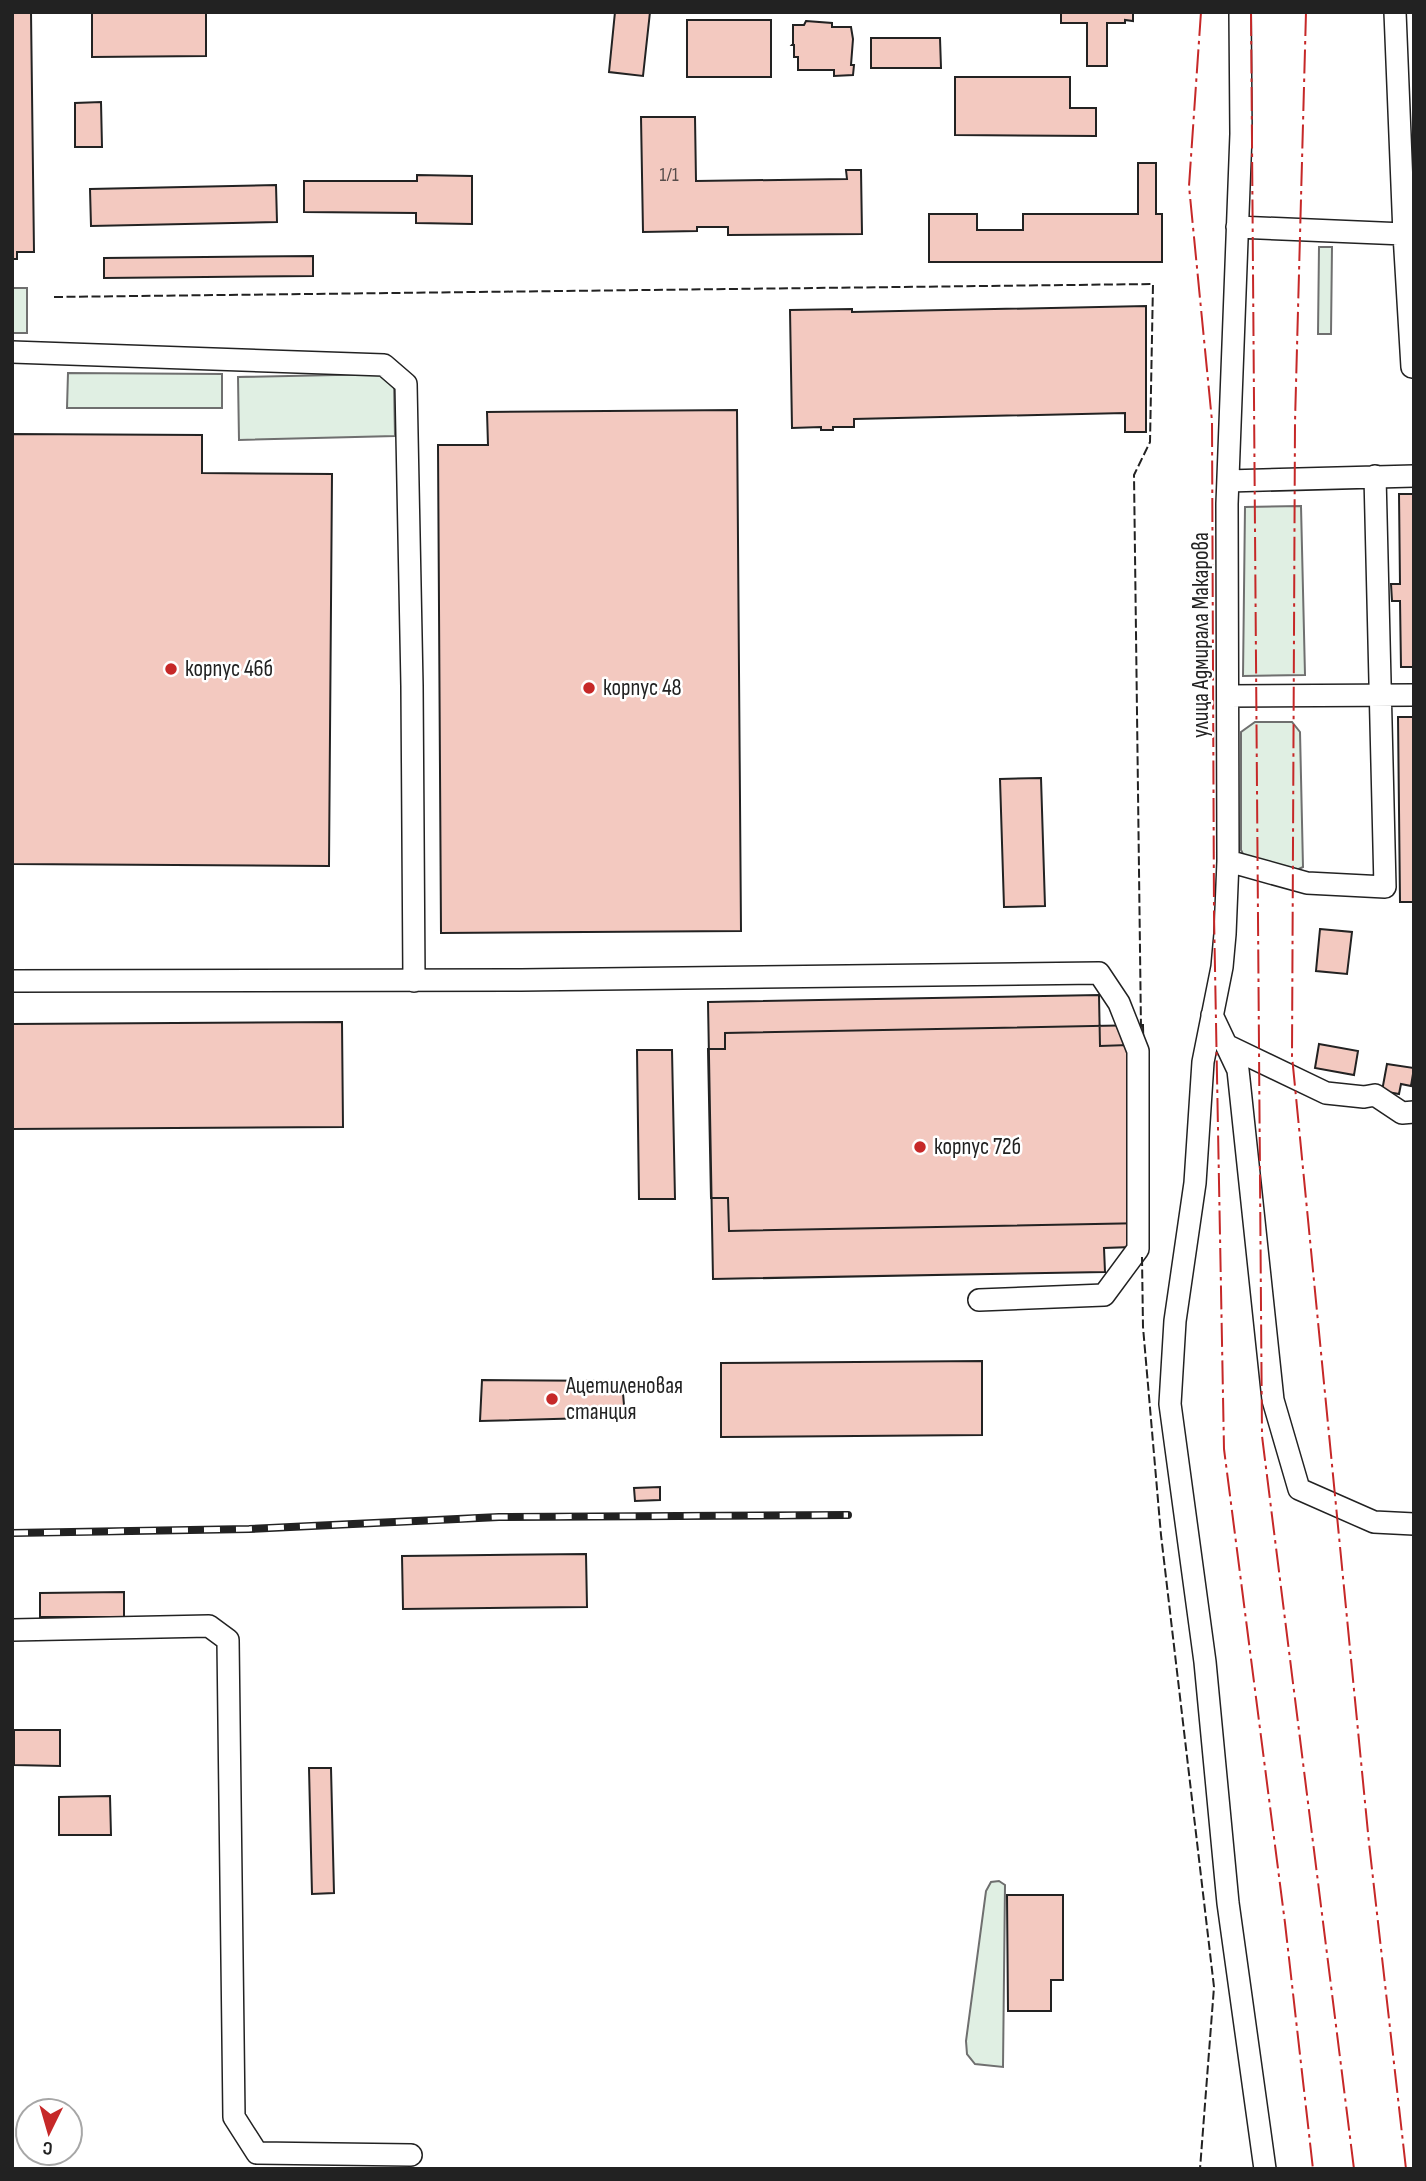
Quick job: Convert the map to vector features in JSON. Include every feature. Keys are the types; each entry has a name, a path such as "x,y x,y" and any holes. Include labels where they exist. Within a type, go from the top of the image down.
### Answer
{"street":[{"name":"улица Адмирала Макарова","path":"1240,12 1241,134 1228,481 1228,861 1222,967 1203,1062 1195,1183 1175,1321 1170,1404 1205,1662 1227,1903 1265,2169"},
{"path":"1395,12 1412,368"},
{"path":"1237,227 1404,234"},
{"path":"12,352 384,365 405,384 412,686 414,981"},
{"path":"1228,861 1307,883 1385,887 1376,476"},
{"path":"1228,481 1414,476"},
{"path":"1228,696 1414,695"},
{"path":"12,981 414,981 1099,973 1119,1003 1138,1051 1138,1249 1104,1295 979,1300"},
{"path":"1212,1015 1238,1070 1273,1400 1299,1489 1374,1522 1414,1524"},
{"path":"1226,1045 1326,1093 1375,1096 1402,1113 1414,1112"},
{"path":"12,1630 209,1626 228,1640 234,2117 257,2153 411,2155"}],"green space":[{"path":"1319,247 1332,247 1331,334 1318,334"},
{"path":"12,288 27,288 27,333 12,333"},
{"path":"68,373 222,374 222,408 67,408"},
{"path":"382,374 394,382 395,436 239,440 238,377"},
{"path":"1301,506 1305,675 1243,676 1245,507"},
{"path":"1255,722 1292,722 1300,732 1303,867 1288,874 1244,856 1241,850 1241,732"},
{"path":"999,1881 1005,1885 1003,2067 975,2064 967,2054 966,2041 986,1891 991,1882"}],"building":[{"path":"12,12 31,12 34,252 17,252 17,259 12,259"},
{"path":"92,12 206,12 206,56 92,57"},
{"path":"615,12 650,12 643,76 609,72"},
{"path":"1061,12 1133,12 1133,21 1107,23 1107,66 1087,66 1087,23 1061,23"},
{"path":"687,20 771,20 771,77 687,77"},
{"path":"806,21 832,23 832,27 851,27 853,75 834,76 834,70 798,70 798,57 794,57 792,45 793,25 804,25"},
{"path":"871,38 940,38 941,68 871,68"},
{"path":"955,77 1070,77 1070,108 1096,108 1096,136 955,135"},
{"path":"101,102 102,147 75,147 75,103"},
{"path":"641,117 695,117 696,181 847,179 846,170 861,170 862,234 728,235 728,227 697,227 697,231 643,232"},
{"path":"1138,163 1156,163 1156,214 1162,214 1162,262 929,262 929,214 977,214 977,230 1023,230 1023,214 1138,214"},
{"path":"417,175 472,176 472,224 416,223 416,213 304,212 304,181 417,181"},
{"path":"276,185 277,222 91,226 90,189"},
{"path":"313,256 313,276 104,278 104,258"},
{"path":"1146,306 1146,432 1125,432 1125,413 854,419 854,427 833,427 833,430 821,430 821,427 792,428 790,310 852,309 852,312"},
{"name":"корпус 48","path":"737,410 741,931 441,933 438,445 488,445 487,412"},
{"name":"корпус 46б","path":"12,434 202,435 202,473 332,474 329,866 12,864"},
{"path":"1399,494 1414,494 1414,667 1401,667 1400,601 1392,601 1391,584 1400,584"},
{"path":"1398,717 1414,717 1414,902 1400,902"},
{"path":"1041,778 1045,906 1004,907 1000,779"},
{"path":"1320,929 1352,932 1347,974 1316,971"},
{"name":"корпус 72б","path":"1099,995 1100,1046 1128,1045 1132,1247 1104,1248 1105,1272 713,1279 708,1002"},
{"path":"342,1022 343,1127 12,1129 12,1024"},
{"name":"корпус 72б","path":"1143,1025 1147,1223 729,1231 728,1198 711,1198 708,1049 725,1049 725,1033"},
{"path":"1319,1044 1358,1051 1354,1075 1315,1068"},
{"path":"637,1050 672,1050 675,1199 639,1199"},
{"path":"1387,1064 1414,1068 1411,1086 1401,1084 1399,1094 1382,1091"},
{"path":"982,1361 982,1435 721,1437 721,1363"},
{"name":"Ацетиленовая станция","path":"482,1380 622,1381 625,1417 480,1421"},
{"path":"660,1487 660,1500 635,1501 634,1488"},
{"path":"586,1554 587,1607 403,1609 402,1556"},
{"path":"124,1592 124,1617 40,1617 40,1593"},
{"path":"14,1730 60,1730 60,1766 14,1765"},
{"path":"309,1768 331,1768 334,1893 312,1894"},
{"path":"110,1796 111,1835 59,1835 59,1797"},
{"path":"1007,1895 1063,1895 1063,1980 1051,1980 1051,2011 1008,2011"}],"railway":[{"path":"12,1533 249,1529 499,1517 848,1515"}],"fence":[{"path":"54,297 1153,284 1150,442 1134,475 1141,1029"},
{"path":"1142,1257 1143,1327 1161,1535 1214,1987 1200,2169"}],"power":[{"path":"1201,12 1189,186 1212,421 1214,915 1224,1449 1285,1923 1313,2169"},
{"path":"1251,12 1262,1436 1354,2169"},
{"path":"1306,12 1295,422 1292,1056 1369,1843 1406,2169"}],"place":[{"name":"корпус 46б","path":"171,669"},
{"name":"корпус 48","path":"589,688"},
{"name":"корпус 72б","path":"920,1147"},
{"name":"Ацетиленовая станция","path":"552,1399"}]}
